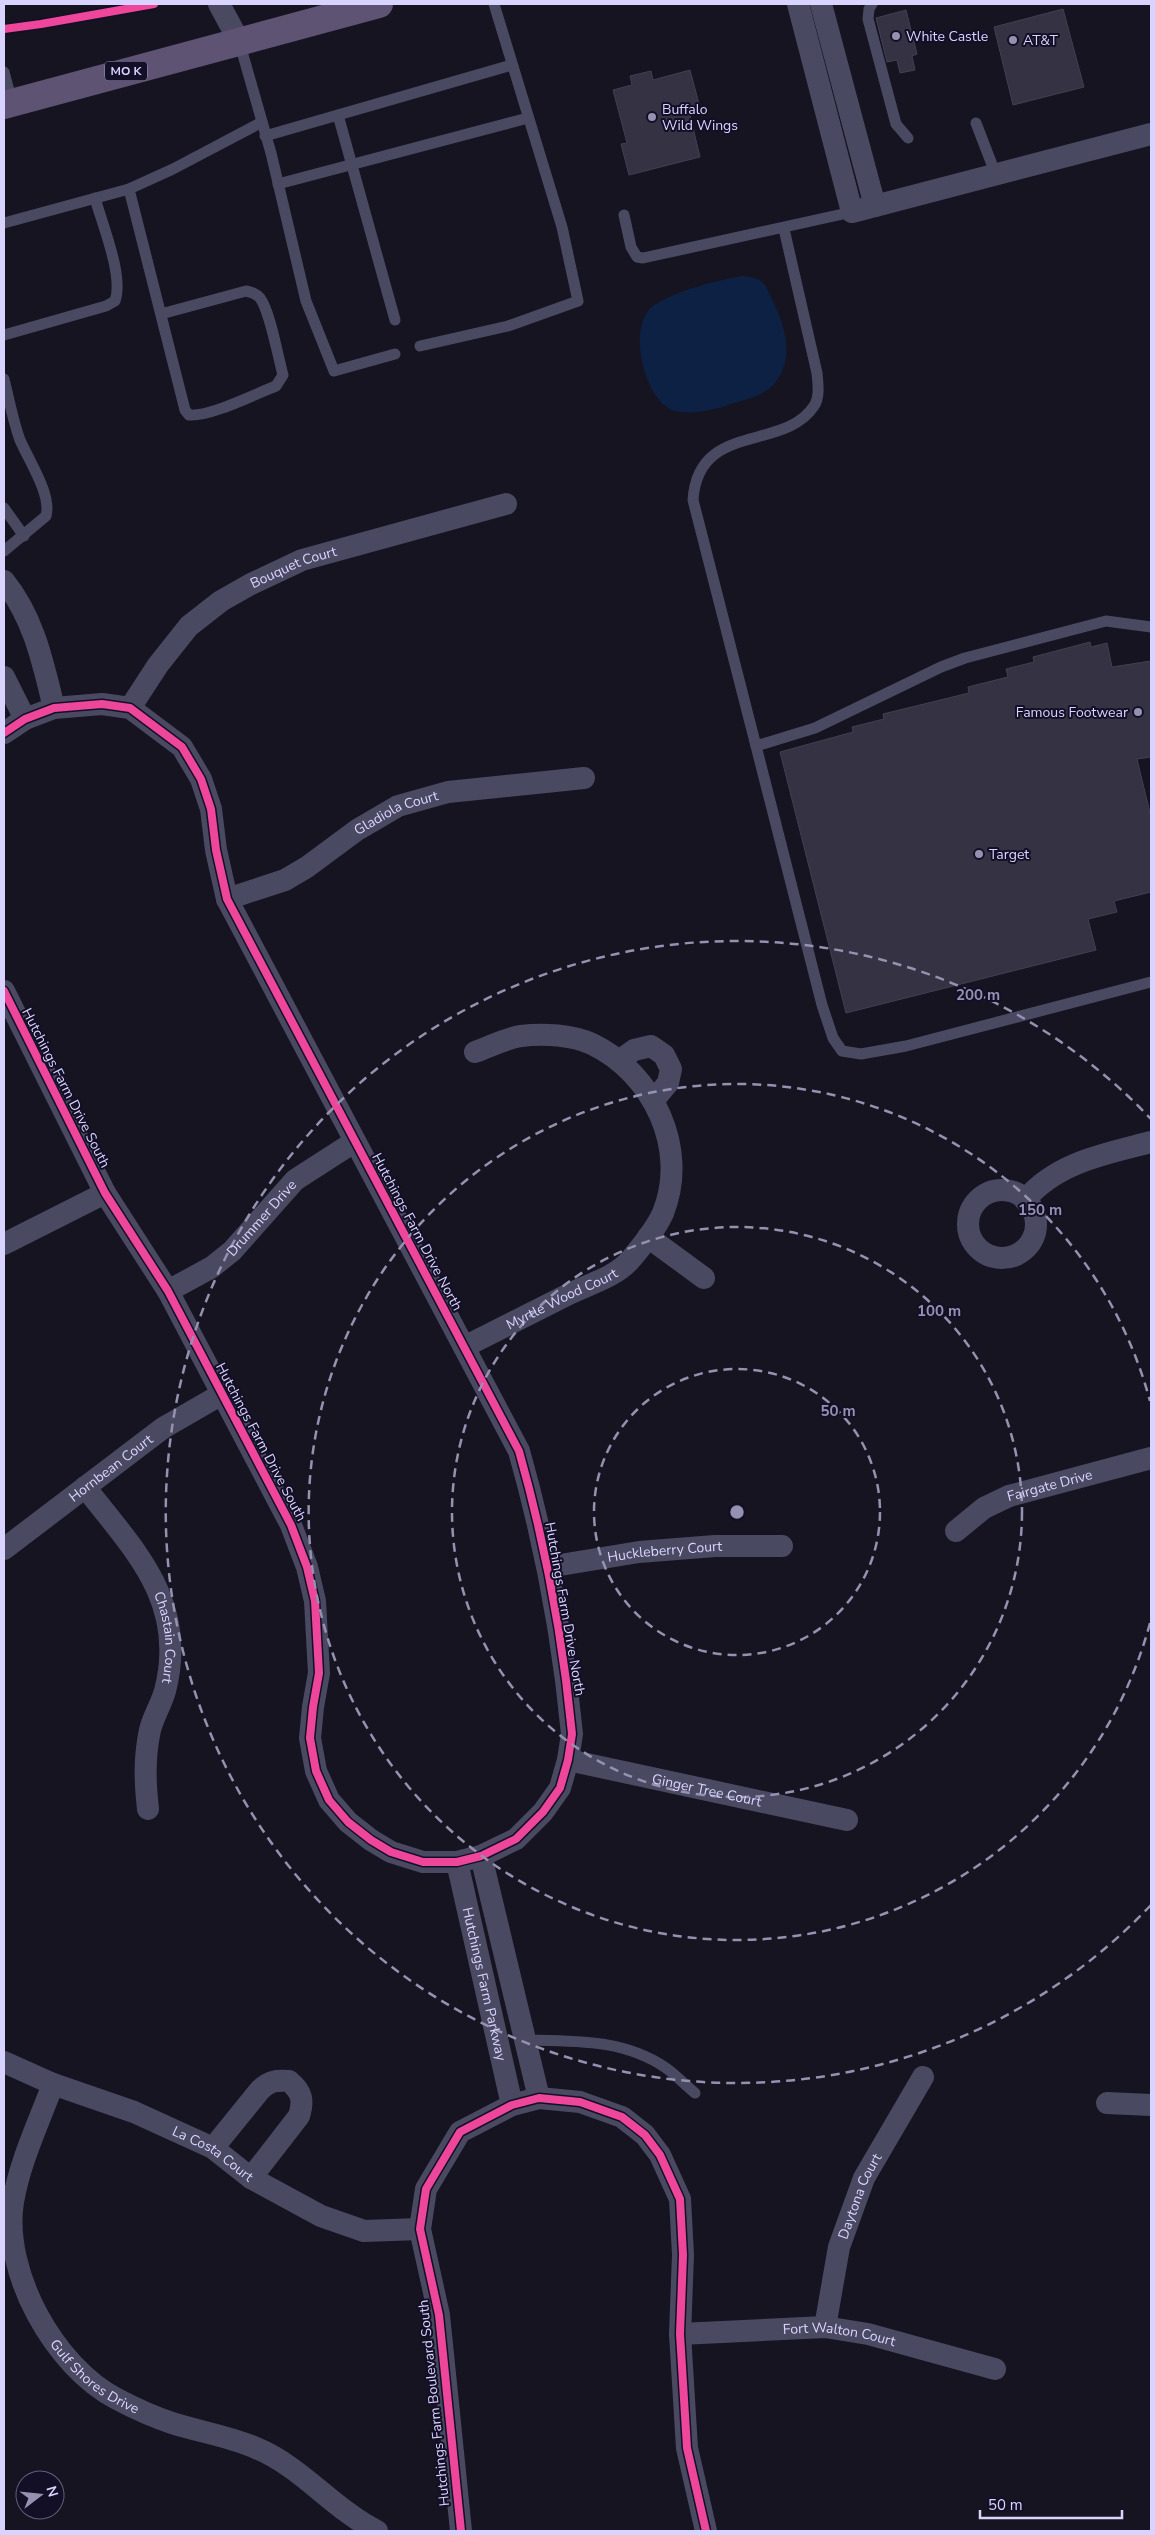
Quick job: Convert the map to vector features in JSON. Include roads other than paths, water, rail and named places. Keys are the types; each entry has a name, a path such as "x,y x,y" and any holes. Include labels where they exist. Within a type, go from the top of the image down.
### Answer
{"main road":[{"name":"MO K","path":"8,104 378,4"}],"street":[{"path":"219,4 239,41"},
{"path":"239,41 240,4"},
{"path":"798,4 852,212 1151,134"},
{"path":"821,4 875,206"},
{"name":"Bouquet Court","path":"130,708 158,665 188,626 221,601 251,584 302,560 506,504"},
{"path":"4,581 13,592 31,623 54,708"},
{"path":"4,677 25,719 4,732"},
{"name":"Hutchings Farm Drive North","path":"25,719 54,708 102,704 130,708 182,747 201,779 211,809 216,850 227,899 519,1451 548,1567 570,1709 572,1734 568,1760 560,1788 543,1812 516,1839 481,1856 456,1862"},
{"name":"Gladiola Court","path":"227,899 285,880 307,867 357,830 398,806 448,792 584,778"},
{"name":"Hutchings Farm Drive South","path":"4,991 105,1193 168,1291 292,1526 307,1567 315,1601 319,1636 319,1673 312,1707 310,1738 316,1771 329,1800 348,1822 370,1840 391,1852 423,1862 456,1862"},
{"name":"Myrtle Wood Court","path":"464,1347 606,1278 629,1262 663,1213 672,1166 669,1139 653,1101 639,1079 619,1061 591,1044 560,1036 520,1036 475,1052"},
{"path":"619,1061 634,1050 652,1046 664,1055 671,1069 668,1083 653,1101"},
{"name":"Drummer Drive","path":"168,1291 212,1266 232,1252 295,1180 354,1142"},
{"path":"1025,1200 1035,1188 1076,1163 1151,1142"},
{"path":"4,1244 105,1193"},
{"path":"648,1237 704,1278"},
{"name":"Hornbean Court","path":"4,1549 163,1428 222,1394"},
{"name":"Fairgate Drive","path":"956,1530 984,1508 1009,1496 1151,1458"},
{"name":"Chastain Court","path":"85,1486 148,1568 166,1609 172,1656 165,1692 150,1729 144,1765 148,1809"},
{"name":"Huckleberry Court","path":"548,1567 639,1552 716,1546 782,1546"},
{"name":"Ginger Tree Court","path":"568,1760 847,1820"},
{"name":"Hutchings Farm Parkway","path":"481,1856 539,2098"},
{"name":"Hutchings Farm Parkway","path":"456,1862 512,2105"},
{"name":"La Costa Court","path":"4,2062 53,2084 134,2112 213,2148 251,2178 321,2216 364,2231 420,2229"},
{"name":"Daytona Court","path":"824,2327 839,2247 864,2178 923,2077"},
{"path":"213,2148 268,2082 278,2080 289,2081 302,2096 299,2116 251,2178"},
{"name":"Gulf Shores Drive","path":"53,2084 20,2173 13,2202 11,2232 26,2292 52,2340 71,2363 116,2398 172,2423 216,2434 257,2448 306,2479 355,2520 377,2531"},
{"path":"539,2098 580,2102 622,2117 645,2135 660,2155 680,2198 683,2255 680,2334 687,2448 706,2531"},
{"name":"Hutchings Farm Boulevard South","path":"461,2531 440,2315 420,2229 426,2189 460,2132 512,2105 539,2098"},
{"path":"1107,2103 1151,2105"},
{"name":"Fort Walton Court","path":"680,2334 824,2327 868,2334 995,2369"}],"lane":[{"path":"420,346 508,326 578,301 562,228 494,4"},
{"path":"872,4 868,9 868,19 883,76 896,124 908,138"},
{"path":"239,41 278,184 306,301 334,371 395,354"},
{"path":"265,136 512,65"},
{"path":"4,72 8,104"},
{"path":"338,115 395,320"},
{"path":"278,184 528,118"},
{"path":"4,223 129,189 173,169 262,122"},
{"path":"976,123 996,175"},
{"path":"129,189 185,410 189,415 210,412 276,386 281,381 283,375 265,308 259,297 254,293 246,291 161,314"},
{"path":"4,335 106,306 115,301 119,291 116,272 95,198"},
{"path":"624,215 631,247 637,257 644,258 784,229 852,212"},
{"path":"784,229 817,373 818,391 814,406 805,415 786,428 746,439 727,447 713,456 700,470 694,482 693,500 822,1005 833,1038 842,1051 861,1054 906,1046 1151,982"},
{"path":"4,379 20,438 45,492 49,508 46,516 4,551"},
{"path":"4,508 24,536"},
{"path":"756,746 815,728 941,667 965,658 1106,621 1151,626"},
{"path":"525,2040 611,2044 634,2052 665,2067 695,2093"}],"water":[{"path":"743,276 763,282 776,307 784,329 786,340 785,362 775,383 766,391 753,397 709,410 681,412 664,405 655,394 647,379 642,363 641,330 645,316 653,306 684,291 709,283"}],"place":[{"name":"White Castle","path":"896,36"},
{"name":"AT&T","path":"1013,40"},
{"name":"Buffalo Wild Wings","path":"652,117"},
{"name":"Famous Footwear","path":"1138,712"},
{"name":"Target","path":"979,854"}]}
